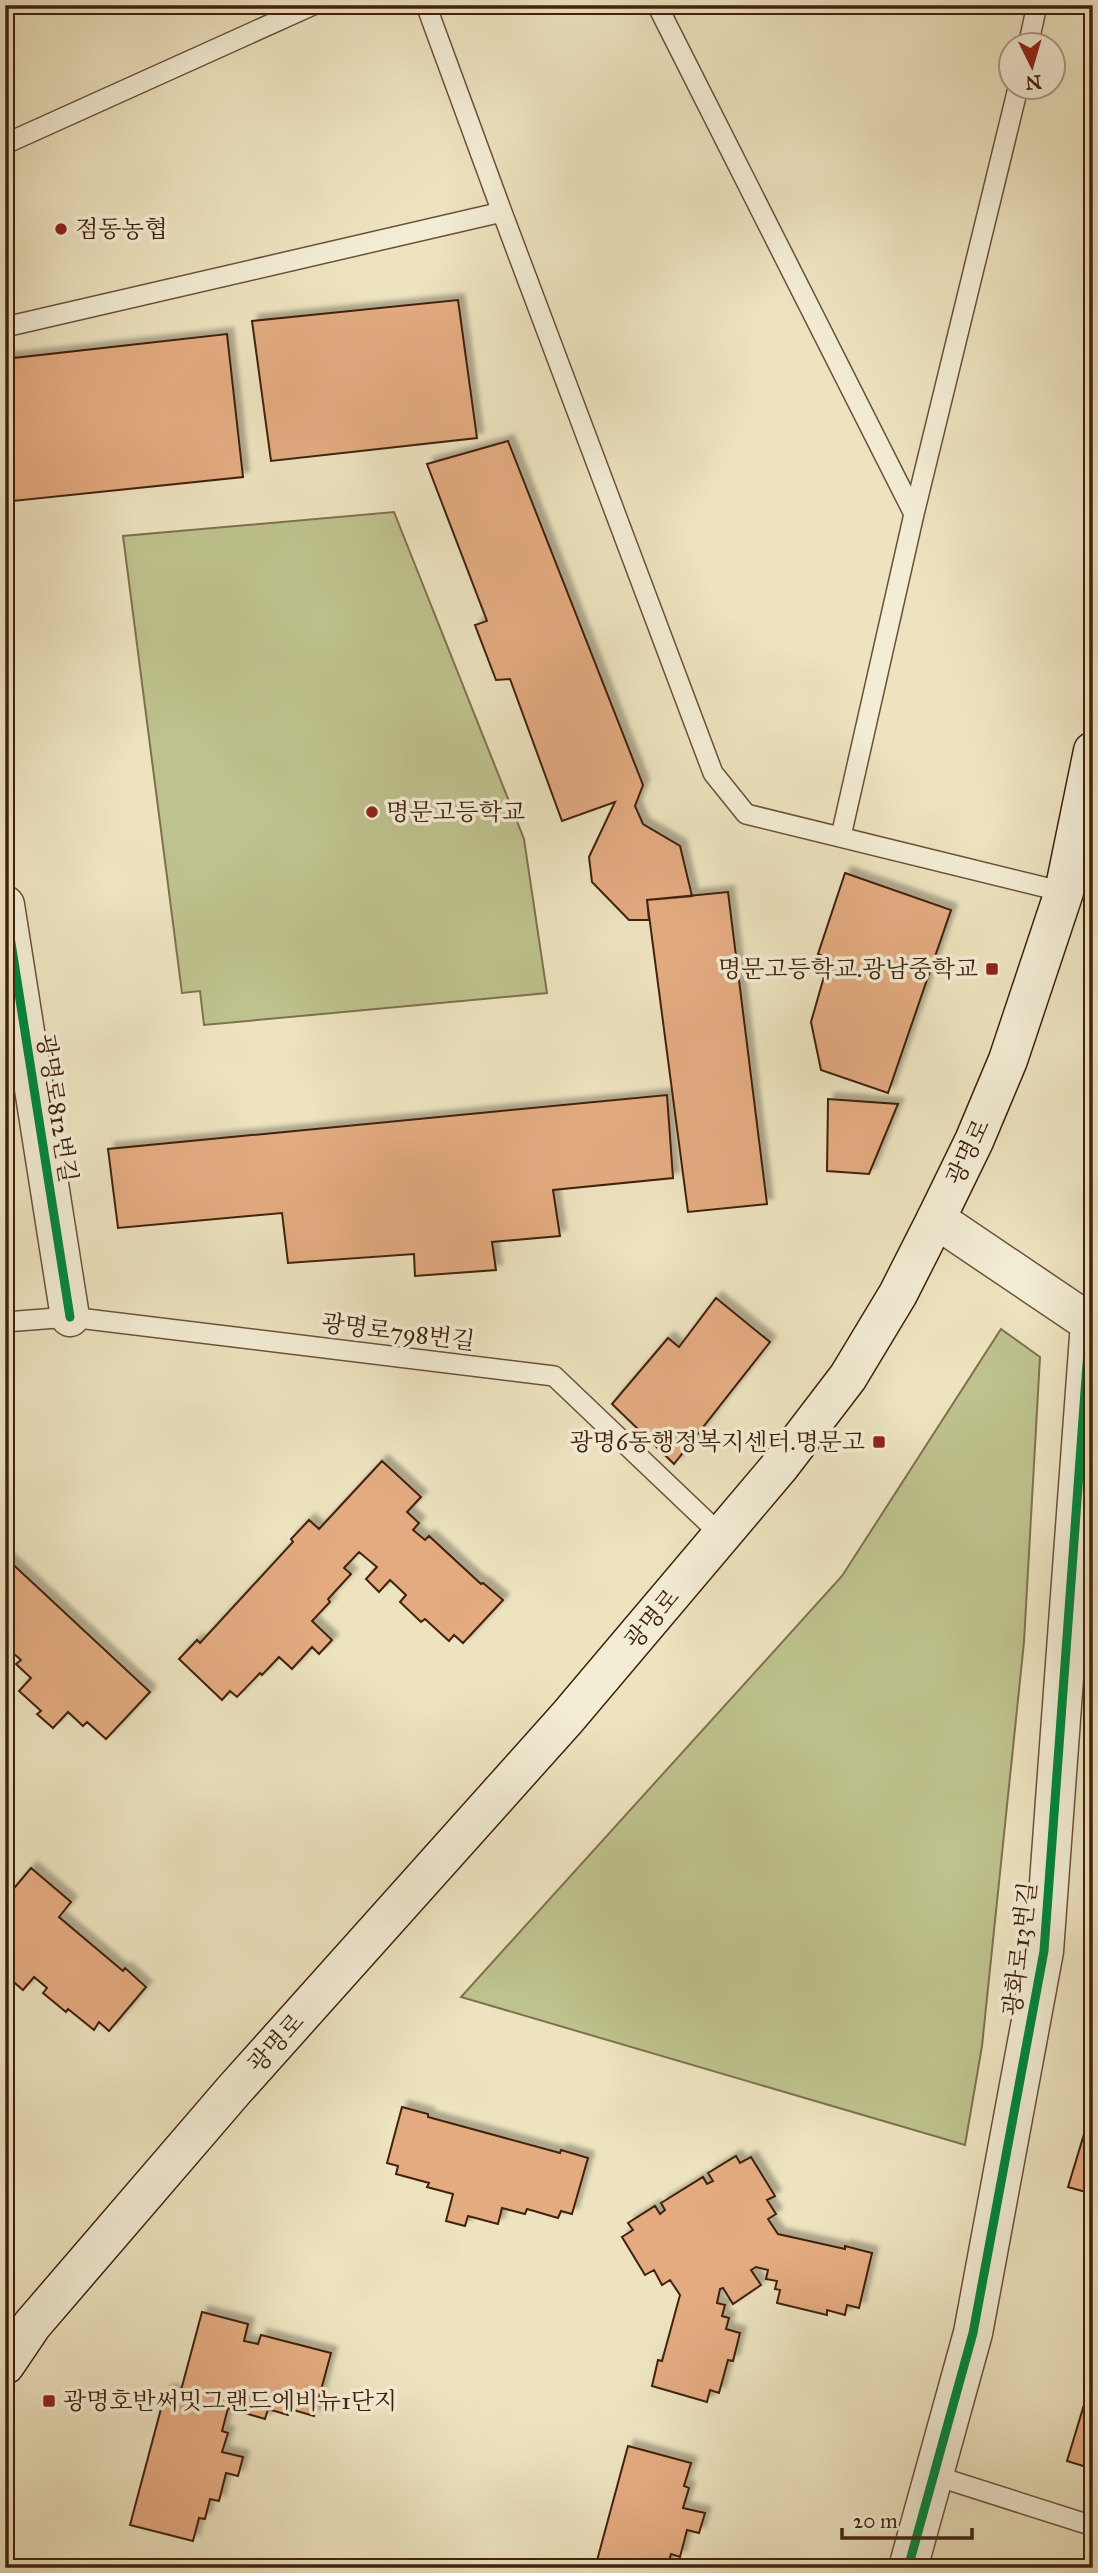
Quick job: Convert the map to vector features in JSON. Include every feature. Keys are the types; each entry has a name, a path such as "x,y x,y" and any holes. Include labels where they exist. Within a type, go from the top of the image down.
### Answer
{"main road":[{"name":"광명로","path":"5,2365 32,2325 234,2090 567,1718 780,1466 848,1377 898,1294 936,1219 974,1141 1008,1060 1064,892 1093,751"},
{"name":"광명로812번길","path":"5,905 70,1317"},
{"path":"936,1219 1091,1324"},
{"name":"광화로13번길","path":"908,2568 972,2333 1044,1951 1091,1324"}],"lane":[{"path":"5,144 313,5"},
{"path":"426,5 713,773 746,814 1064,892"},
{"path":"657,5 914,514"},
{"path":"1031,32 1037,5"},
{"path":"841,836 914,514 1015,102"},
{"path":"5,327 502,212"},
{"name":"광명로798번길","path":"5,1322 70,1317 554,1376 722,1536"},
{"path":"933,2475 1093,2526"}],"green space":[{"path":"394,512 524,839 547,993 204,1025 200,991 182,993 123,536"},
{"path":"1001,1329 1040,1357 1024,1642 982,2046 965,2145 461,1997 842,1576"}],"building":[{"path":"458,300 477,438 271,461 252,321"},
{"path":"227,334 243,477 13,501 5,450 5,359"},
{"path":"508,441 643,785 635,806 643,824 680,846 692,896 647,900 649,920 629,920 592,882 589,857 615,802 562,821 510,679 496,680 475,625 487,621 427,464"},
{"path":"845,873 951,910 888,1093 821,1070 811,1022 829,959 818,954"},
{"path":"728,892 767,1204 688,1212 647,900"},
{"path":"667,1095 673,1178 553,1190 560,1236 492,1242 496,1270 415,1276 414,1254 288,1263 282,1213 118,1228 108,1149"},
{"path":"828,1099 898,1104 869,1174 827,1171"},
{"path":"716,1298 770,1342 674,1464 612,1404 668,1338 679,1347"},
{"path":"382,1461 421,1497 407,1512 419,1523 413,1530 425,1540 429,1536 481,1584 503,1600 463,1643 454,1635 449,1641 425,1619 421,1622 400,1602 406,1595 390,1580 379,1592 366,1579 377,1567 359,1552 344,1568 351,1574 312,1621 332,1640 319,1654 312,1647 292,1669 279,1657 237,1697 230,1691 222,1700 179,1659 197,1640 200,1643 293,1542 291,1539 309,1520 319,1529"},
{"path":"5,1557 150,1692 106,1739 87,1722 83,1726 68,1712 53,1728 37,1714 41,1711 19,1691 31,1678 16,1664 21,1660 5,1646"},
{"path":"31,1868 71,1902 59,1917 146,1987 109,2031 99,2022 94,2030 68,2009 66,2012 43,1993 47,1988 34,1977 23,1990 10,1979 5,1985 5,1899"},
{"path":"402,2107 428,2114 428,2117 560,2153 561,2150 588,2158 572,2214 561,2211 558,2218 527,2209 525,2214 502,2208 498,2224 468,2216 465,2226 446,2221 453,2194 427,2187 429,2183 396,2174 398,2166 387,2163"},
{"path":"1091,2111 1093,2112 1093,2194 1068,2187"},
{"path":"736,2156 740,2163 751,2157 775,2196 767,2200 776,2214 768,2219 778,2234 872,2253 859,2308 847,2305 845,2315 827,2310 827,2315 777,2303 780,2290 775,2289 777,2281 766,2279 768,2270 756,2267 751,2270 761,2285 733,2304 723,2288 720,2289 717,2303 725,2305 722,2316 729,2318 726,2329 740,2333 733,2361 728,2360 719,2393 710,2390 707,2402 652,2386 658,2360 662,2361 680,2295 670,2280 662,2285 654,2270 645,2275 622,2237 633,2230 628,2223 655,2206 660,2214 665,2210 661,2203 703,2177 707,2184 713,2181 708,2173"},
{"path":"202,2312 248,2324 244,2341 258,2344 261,2335 331,2353 314,2416 290,2409 288,2415 268,2409 265,2419 228,2408 222,2431 228,2433 222,2452 243,2457 238,2476 226,2473 219,2501 210,2499 205,2519 199,2518 193,2541 130,2525 166,2390 180,2394"},
{"path":"1093,2375 1093,2469 1067,2461"},
{"path":"628,2446 691,2463 684,2486 689,2488 683,2508 705,2513 699,2533 687,2530 680,2557 671,2554 667,2568 595,2568"}],"cycle path":[{"path":"5,905 70,1317"},
{"path":"908,2568 973,2333 1044,1951 1090,1323 1093,1325"}],"place":[{"name":"점동농협","path":"61,229"},
{"name":"명문고등학교","path":"372,812"},
{"name":"명문고등학교.광남중학교","path":"992,969"},
{"name":"광명6동행정복지센터.명문고","path":"879,1442"},
{"name":"광명호반써밋그랜드에비뉴1단지","path":"49,2401"}]}
